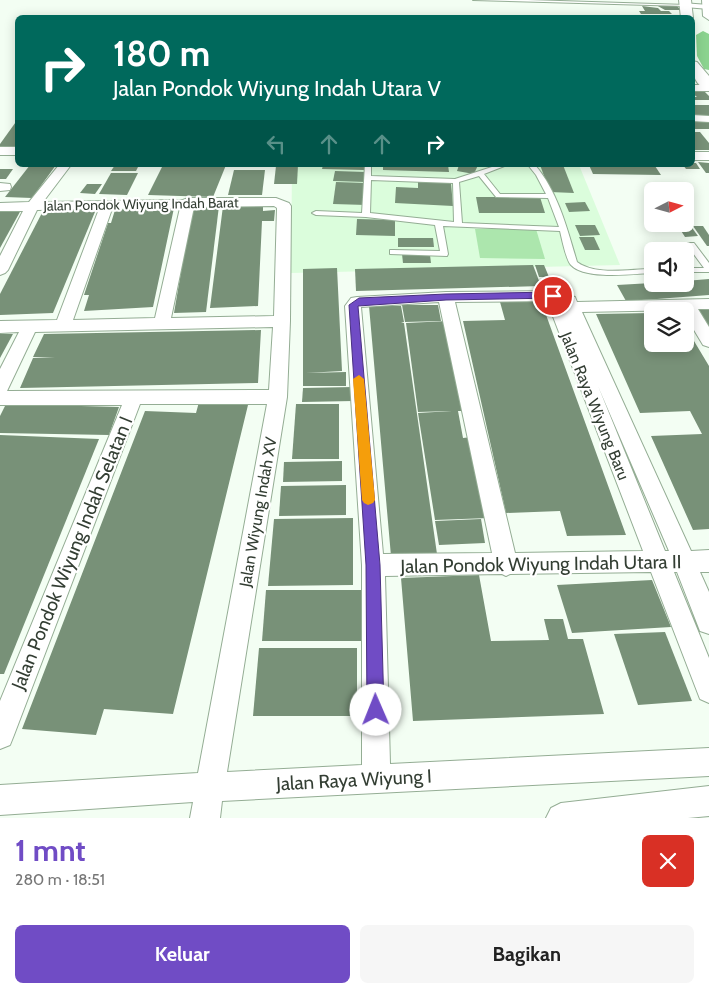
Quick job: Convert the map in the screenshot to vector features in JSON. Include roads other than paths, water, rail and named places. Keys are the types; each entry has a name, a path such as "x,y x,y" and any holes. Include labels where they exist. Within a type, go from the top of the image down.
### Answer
{"main road":[{"path":"695,69 709,87"}],"street":[{"path":"688,3 708,9"},
{"path":"695,88 709,87"},
{"path":"695,118 709,118"},
{"path":"0,152 15,151"},
{"path":"695,156 709,156"},
{"path":"0,270 32,207 63,167"},
{"path":"162,324 188,202"},
{"name":"Jalan Pondok Wiyung Indah Barat","path":"0,207 188,202 276,202 282,204"},
{"path":"62,325 107,204"},
{"name":"Jalan Wiyung Indah XV","path":"205,818 278,397 285,208 282,204"},
{"path":"376,779 373,565 353,306 359,302 446,297 553,296"},
{"name":"Jalan Raya Wiyung Baru","path":"553,296 567,300 574,307 685,562 709,622"},
{"name":"Jalan Raya Wiyung Baru","path":"553,296 657,563 709,690"},
{"path":"446,297 506,565"},
{"path":"694,305 709,304"},
{"path":"574,307 644,306"},
{"path":"694,316 709,341"},
{"path":"0,326 282,321"},
{"path":"0,387 30,326"},
{"path":"0,398 278,397"},
{"name":"Jalan Pondok Wiyung Indah Selatan I","path":"0,736 133,399"},
{"name":"Jalan Pondok Wiyung Indah Utara II","path":"373,565 506,565 709,561"},
{"name":"Jalan Raya Wiyung I","path":"0,800 210,787 709,762"},
{"path":"560,818 709,801"}],"lane":[{"path":"475,0 688,3"},
{"path":"366,215 368,167"},
{"path":"368,178 456,181 498,167"},
{"path":"532,167 550,196 563,229 573,263 579,268 606,271 644,271"},
{"path":"480,173 498,196 550,196"},
{"path":"456,181 458,225"},
{"path":"316,212 366,215 439,224 563,229"},
{"path":"393,252 444,254 439,224"},
{"path":"694,249 709,269"},
{"path":"694,270 709,269"}],"waterway":[{"path":"703,35 704,56 709,66"}]}
